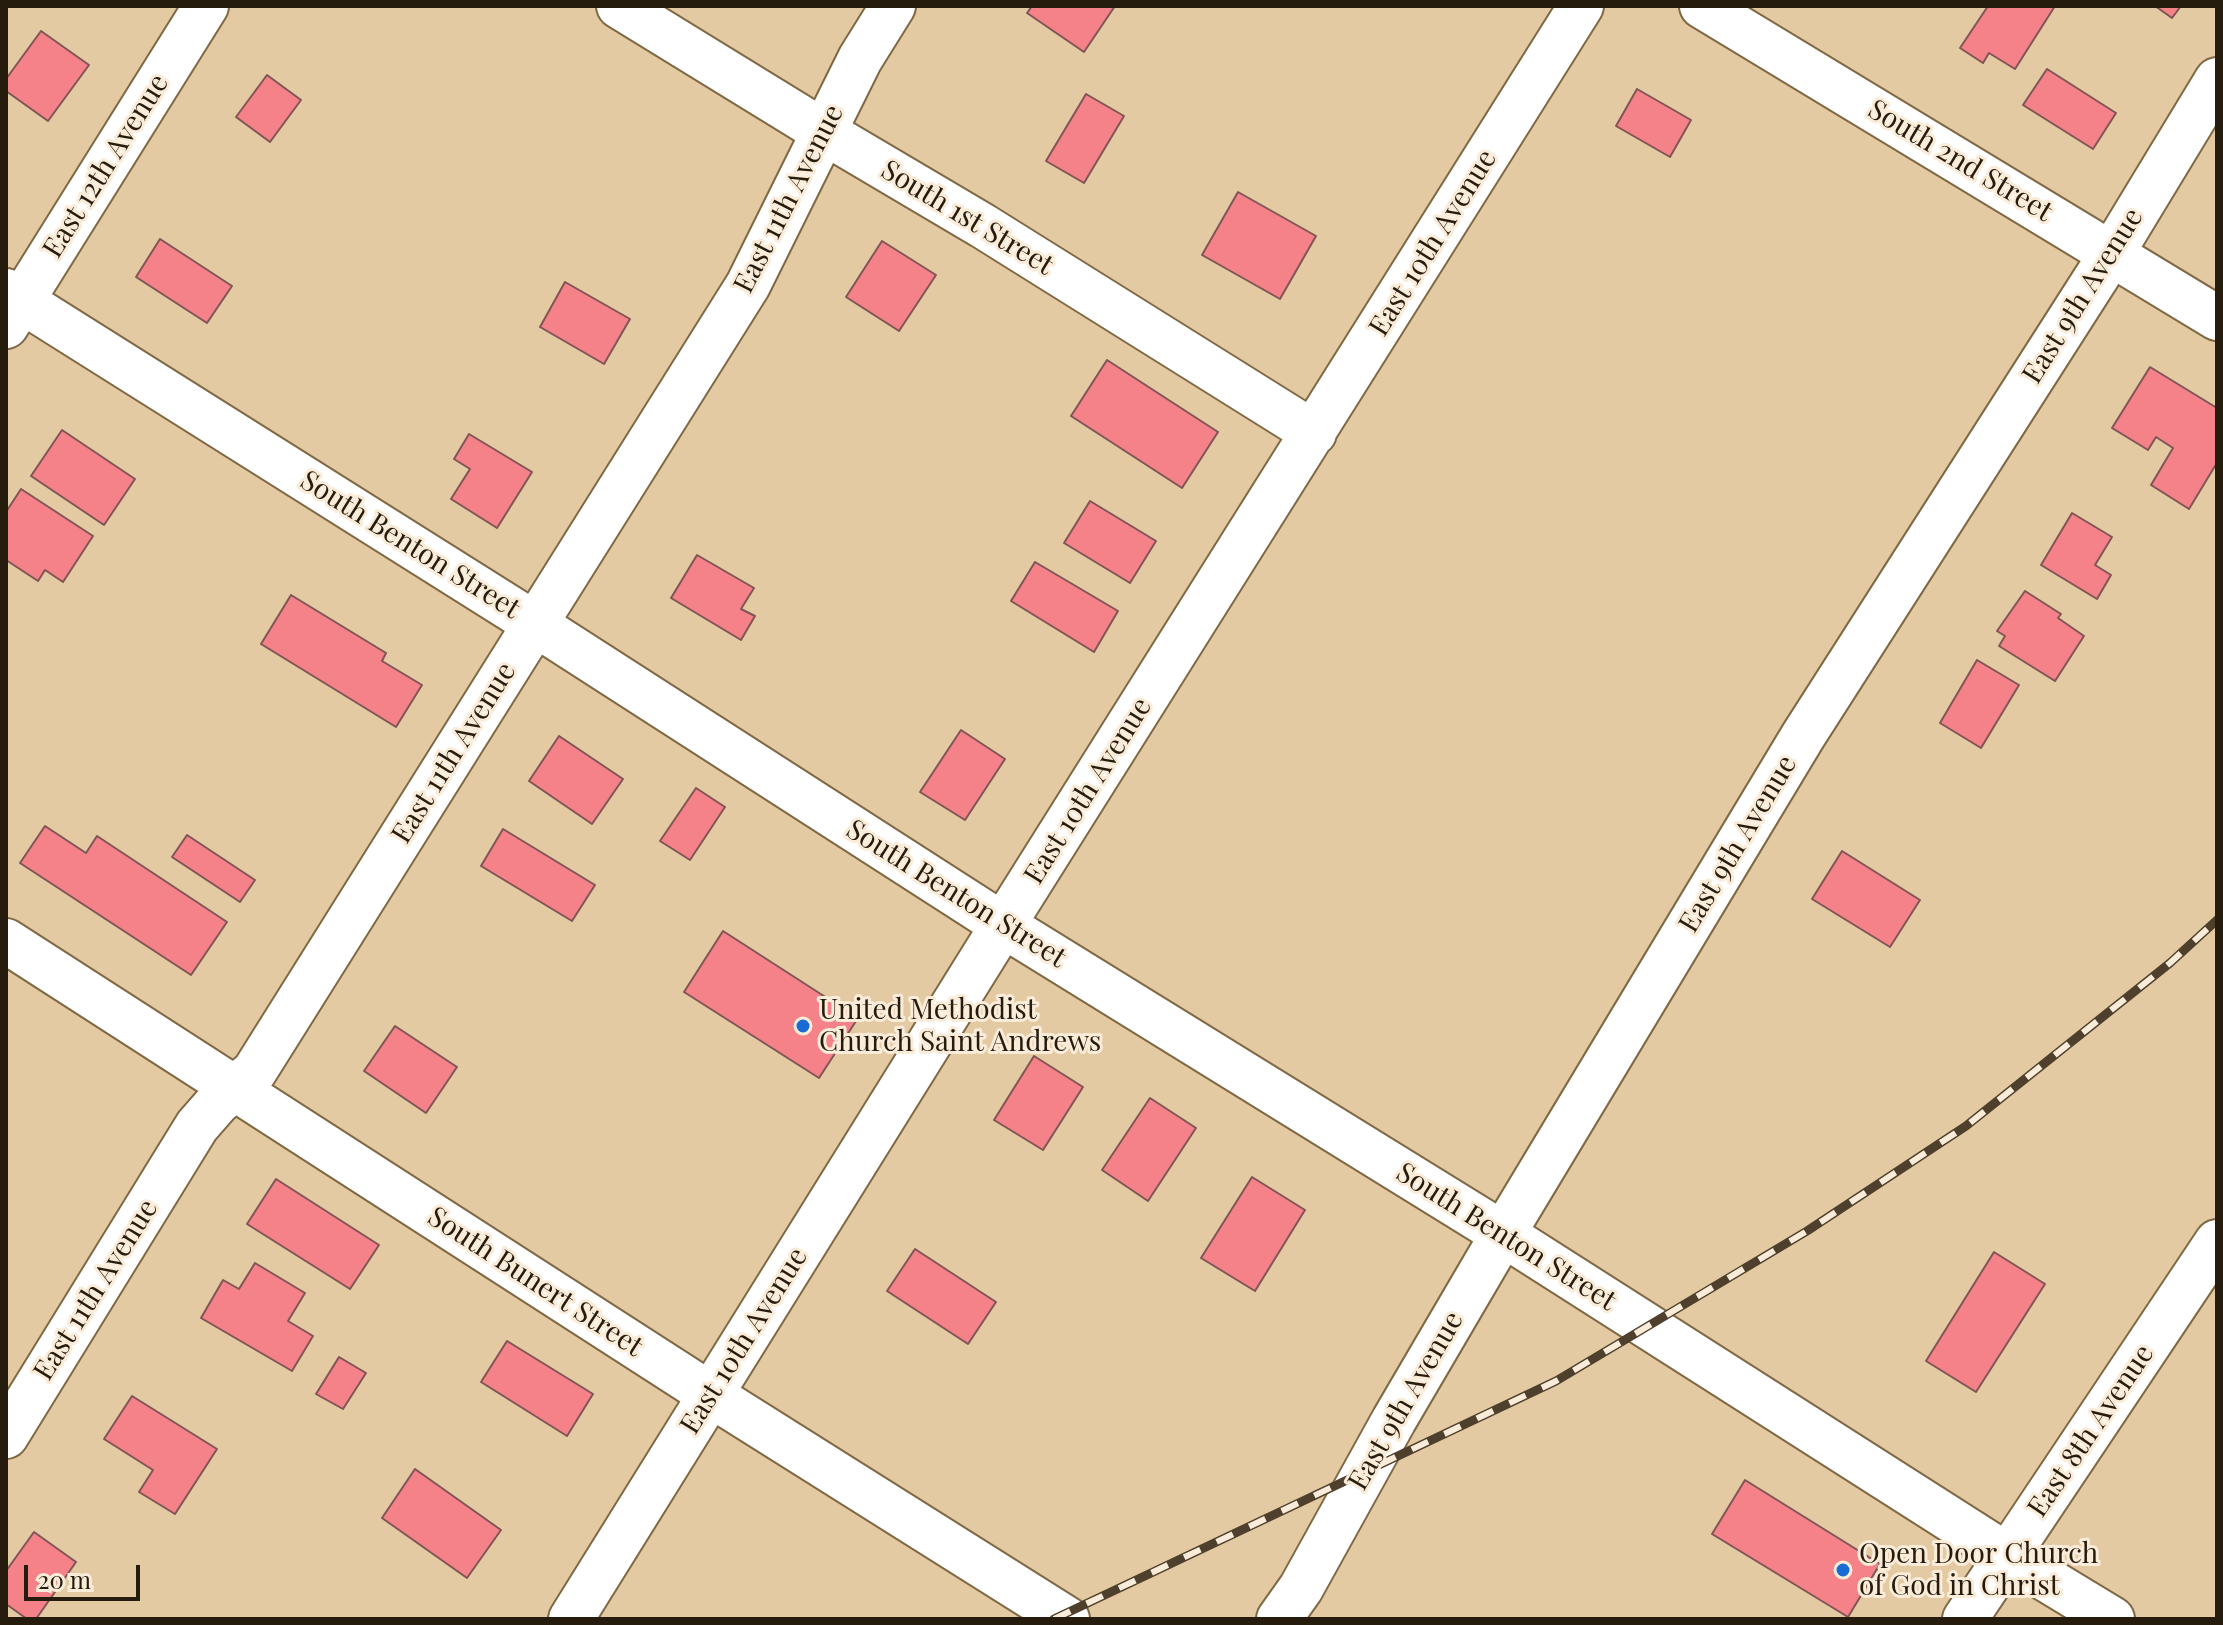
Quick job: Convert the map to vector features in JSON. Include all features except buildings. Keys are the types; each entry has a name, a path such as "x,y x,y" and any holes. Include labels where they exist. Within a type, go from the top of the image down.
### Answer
{"street":[{"name":"East 12th Avenue","path":"11,306 206,6"},
{"name":"South 1st Street","path":"619,6 983,226 1314,433"},
{"name":"East 11th Avenue","path":"6,1436 197,1126 218,1102 254,1072 748,285 860,59 893,6"},
{"name":"East 10th Avenue","path":"571,1619 1581,6"},
{"name":"South 2nd Street","path":"1702,6 2217,318"},
{"name":"East 9th Avenue","path":"1279,1619 1301,1588 1394,1420 1503,1234 1803,736 2112,253 2217,80"},
{"name":"South Benton Street","path":"11,306 535,624 1003,925 1503,1234 2112,1619"},
{"name":"South Bunert Street","path":"6,941 711,1395 1067,1619"},
{"name":"East 8th Avenue","path":"1965,1619 2217,1242"}],"railway":[{"path":"1054,1619 1556,1381 1807,1231 1966,1126 2170,963 2217,920"}],"place":[{"name":"United Methodist Church Saint Andrews","path":"803,1026"},
{"name":"Open Door Church of God in Christ","path":"1843,1570"}]}
